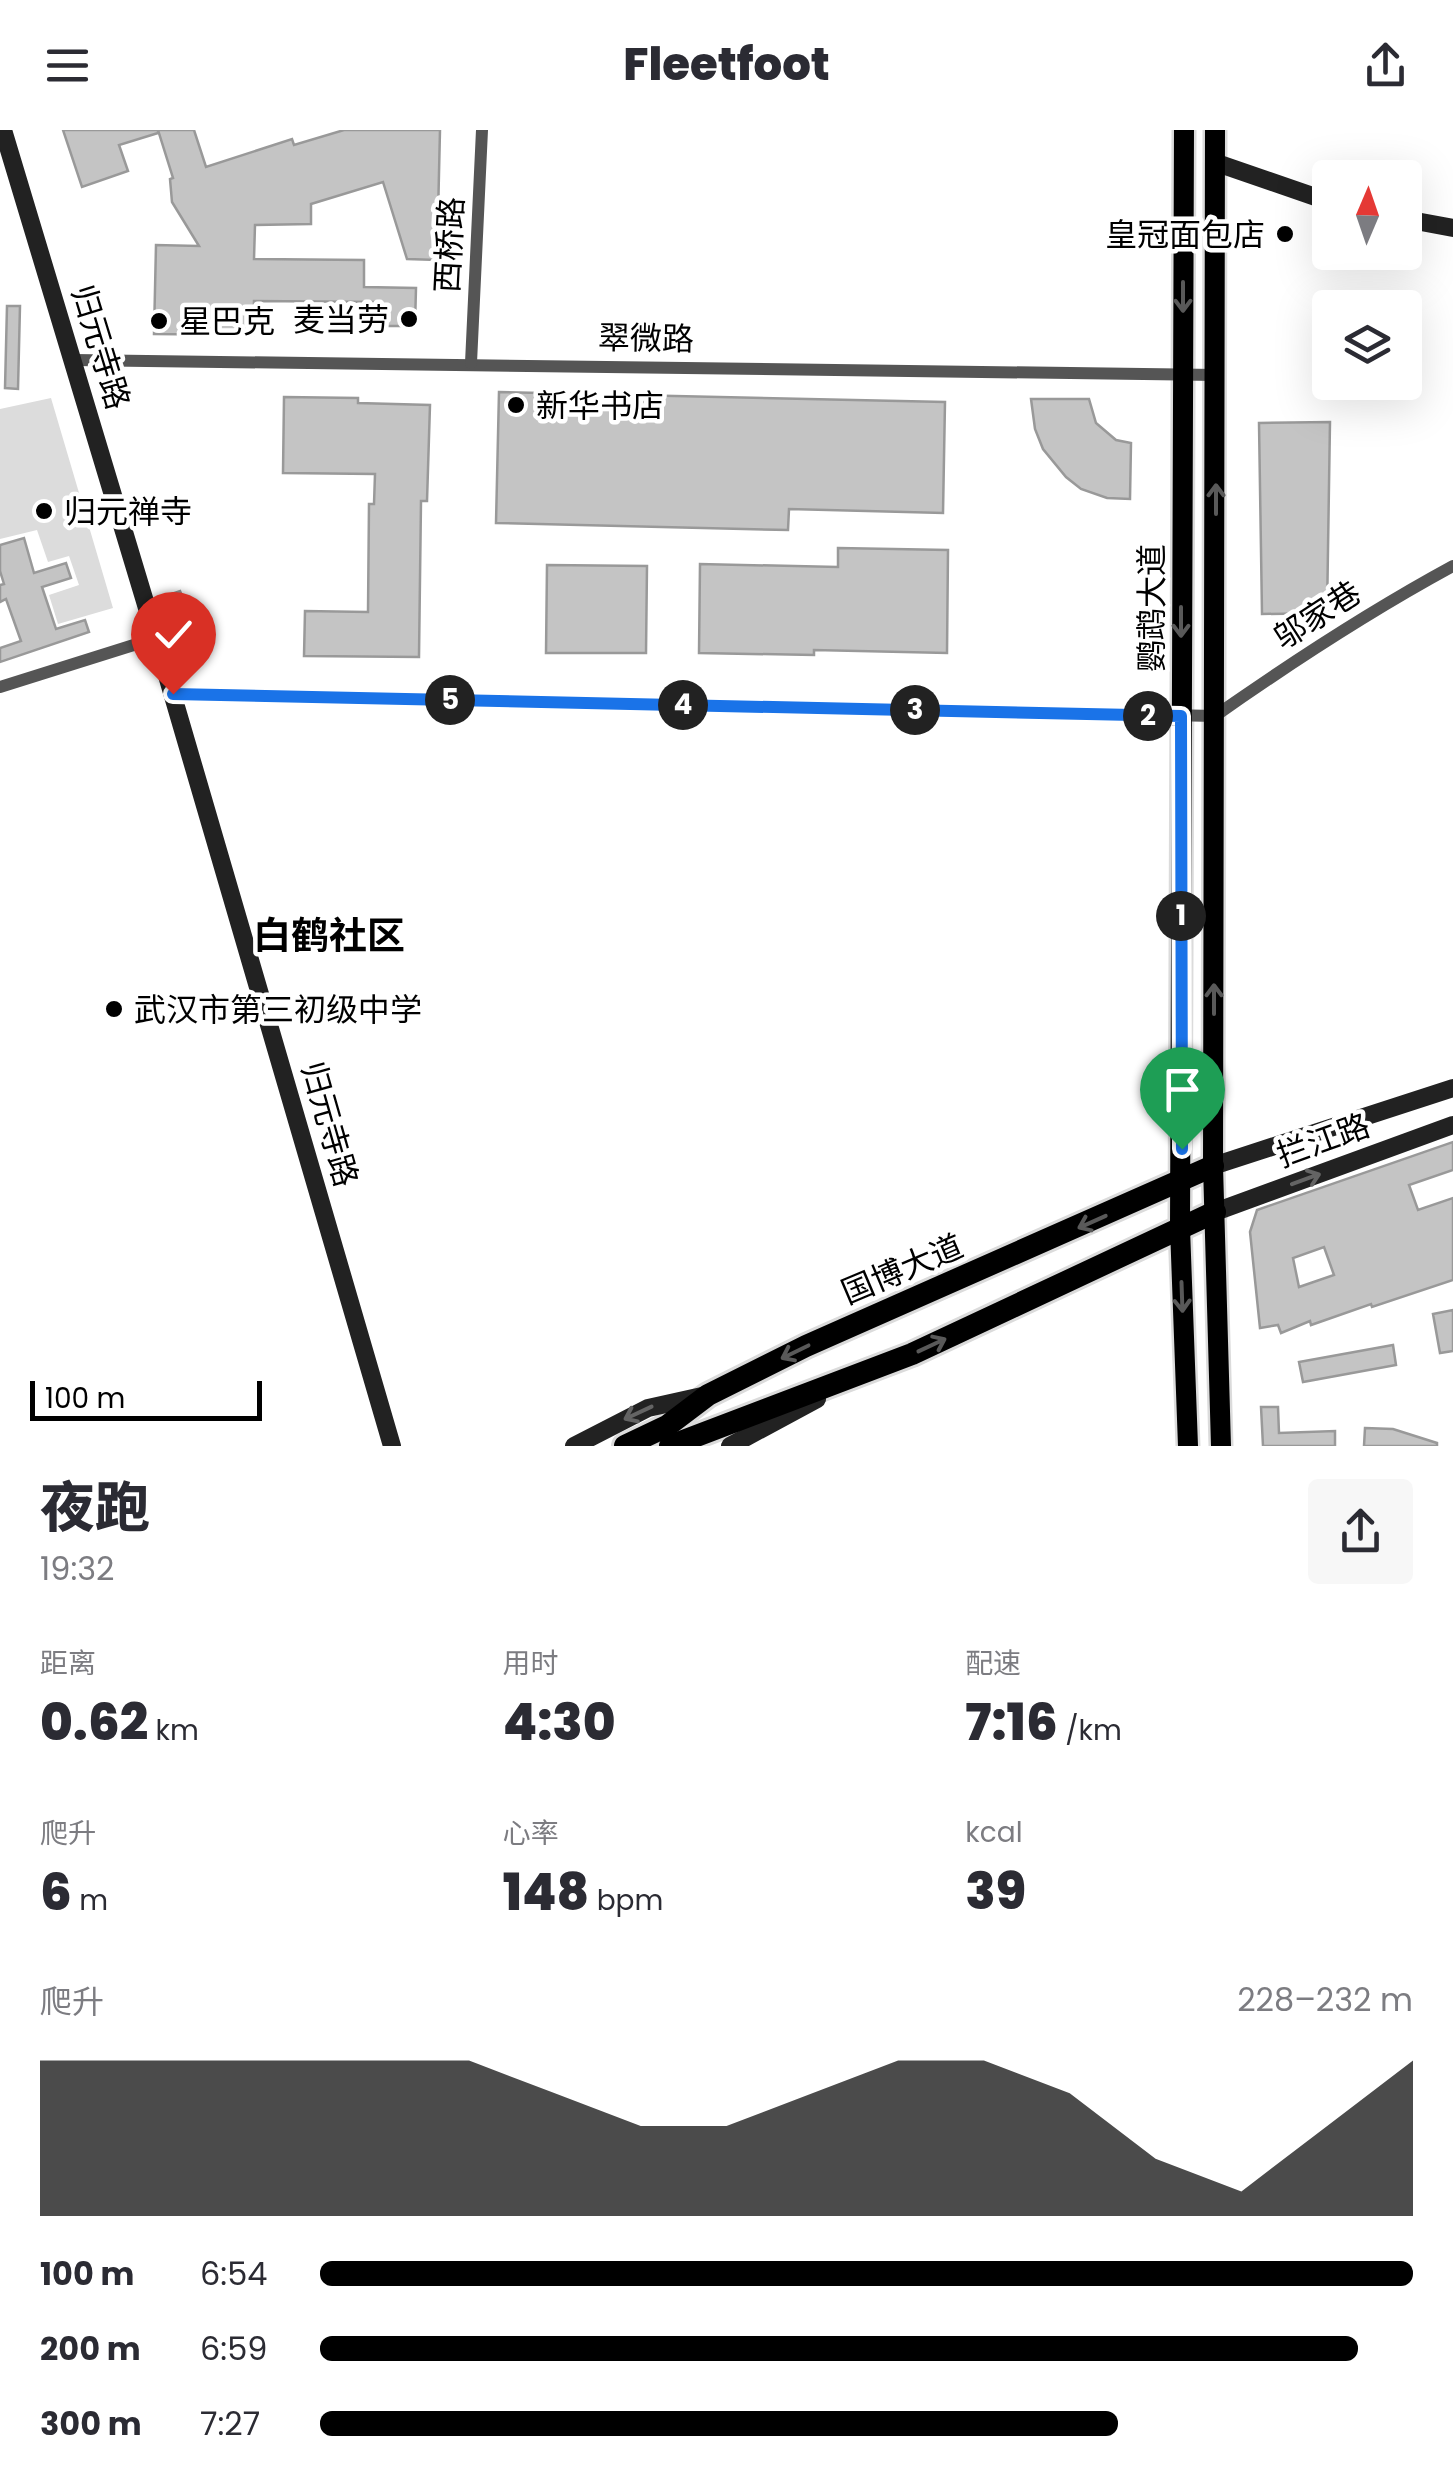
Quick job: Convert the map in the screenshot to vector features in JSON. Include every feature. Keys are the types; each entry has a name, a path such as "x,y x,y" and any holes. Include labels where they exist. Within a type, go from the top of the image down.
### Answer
{"highway":[{"name":"国博大道","path":"671,1438 708,1394 806,1346 1213,1166"},
{"name":"国博大道","path":"625,1446 671,1438 912,1354 1214,1212"}],"main road":[{"name":"鹦鹉大道","path":"1184,130 1180,1228 1188,1446"},
{"name":"鹦鹉大道","path":"1215,130 1213,1166 1221,1446"}],"street":[{"name":"归元寺路","path":"3,130 173,694 392,1446"},
{"name":"西桥路","path":"471,363 482,130"},
{"path":"1214,162 1312,196"},
{"path":"1422,222 1453,228"},
{"name":"翠微路","path":"74,360 1216,375"},
{"name":"邬家巷","path":"1215,716 1314,648 1453,566"},
{"path":"0,687 156,638"},
{"path":"173,694 1215,716"},
{"name":"拦江路","path":"1213,1166 1453,1088"},
{"name":"拦江路","path":"1214,1212 1453,1125"},
{"path":"730,1446 878,1367"},
{"path":"574,1446 648,1408 708,1394"}],"shaded area":[{"path":"51,398 113,608 58,624 49,595 79,585 69,556 48,562 37,530 0,539 0,409"}],"building":[{"path":"63,130 158,133 119,145 128,171 82,187"},
{"path":"158,130 194,130 206,167 292,139 294,145 344,130 440,130 437,260 407,259 383,182 311,204 311,224 255,225 254,259 364,260 364,287 416,288 415,326 379,326 379,302 254,301 253,335 154,334 156,245 199,246 172,202 173,178"},
{"path":"7,306 20,306 18,389 5,388"},
{"path":"499,392 945,402 943,513 789,509 788,530 496,523"},
{"path":"284,397 358,398 358,403 430,405 427,501 421,501 419,657 304,656 305,611 368,612 369,504 374,504 375,474 283,473"},
{"path":"1031,399 1089,399 1096,423 1116,440 1131,443 1130,499 1107,498 1081,489 1066,477 1043,449 1035,429"},
{"path":"1330,422 1327,613 1262,614 1259,423"},
{"path":"24,538 34,573 66,563 71,578 42,587 56,629 85,620 89,632 0,662 0,648 21,641 6,599 0,602 0,585 4,584 0,545"},
{"path":"838,548 948,550 947,653 699,653 700,564 838,567"},
{"path":"547,565 647,566 646,653 546,653"},
{"path":"180,591 196,633 170,642 157,599"},
{"path":"1453,1142 1453,1170 1409,1185 1418,1210 1453,1198 1453,1280 1281,1333 1278,1325 1260,1328 1250,1232 1257,1210","holes":["1324,1247 1334,1275 1299,1287 1293,1258"]},
{"path":"1453,1310 1453,1351 1440,1353 1433,1314"},
{"path":"1393,1345 1396,1365 1303,1382 1299,1362"},
{"path":"1261,1407 1278,1407 1279,1433 1335,1431 1335,1446 1263,1446"},
{"path":"1365,1428 1393,1429 1437,1446 1364,1446"}],"place":[{"name":"皇冠面包店","path":"1285,234"},
{"name":"麦当劳","path":"409,319"},
{"name":"星巴克","path":"159,321"},
{"name":"新华书店","path":"516,405"},
{"name":"归元禅寺","path":"44,511"},
{"name":"武汉市第三初级中学","path":"114,1009"}],"district":[{"name":"白鹤社区","path":"329,935"}],"route":[{"path":"173,694 1181,716 1182,1149"}]}
